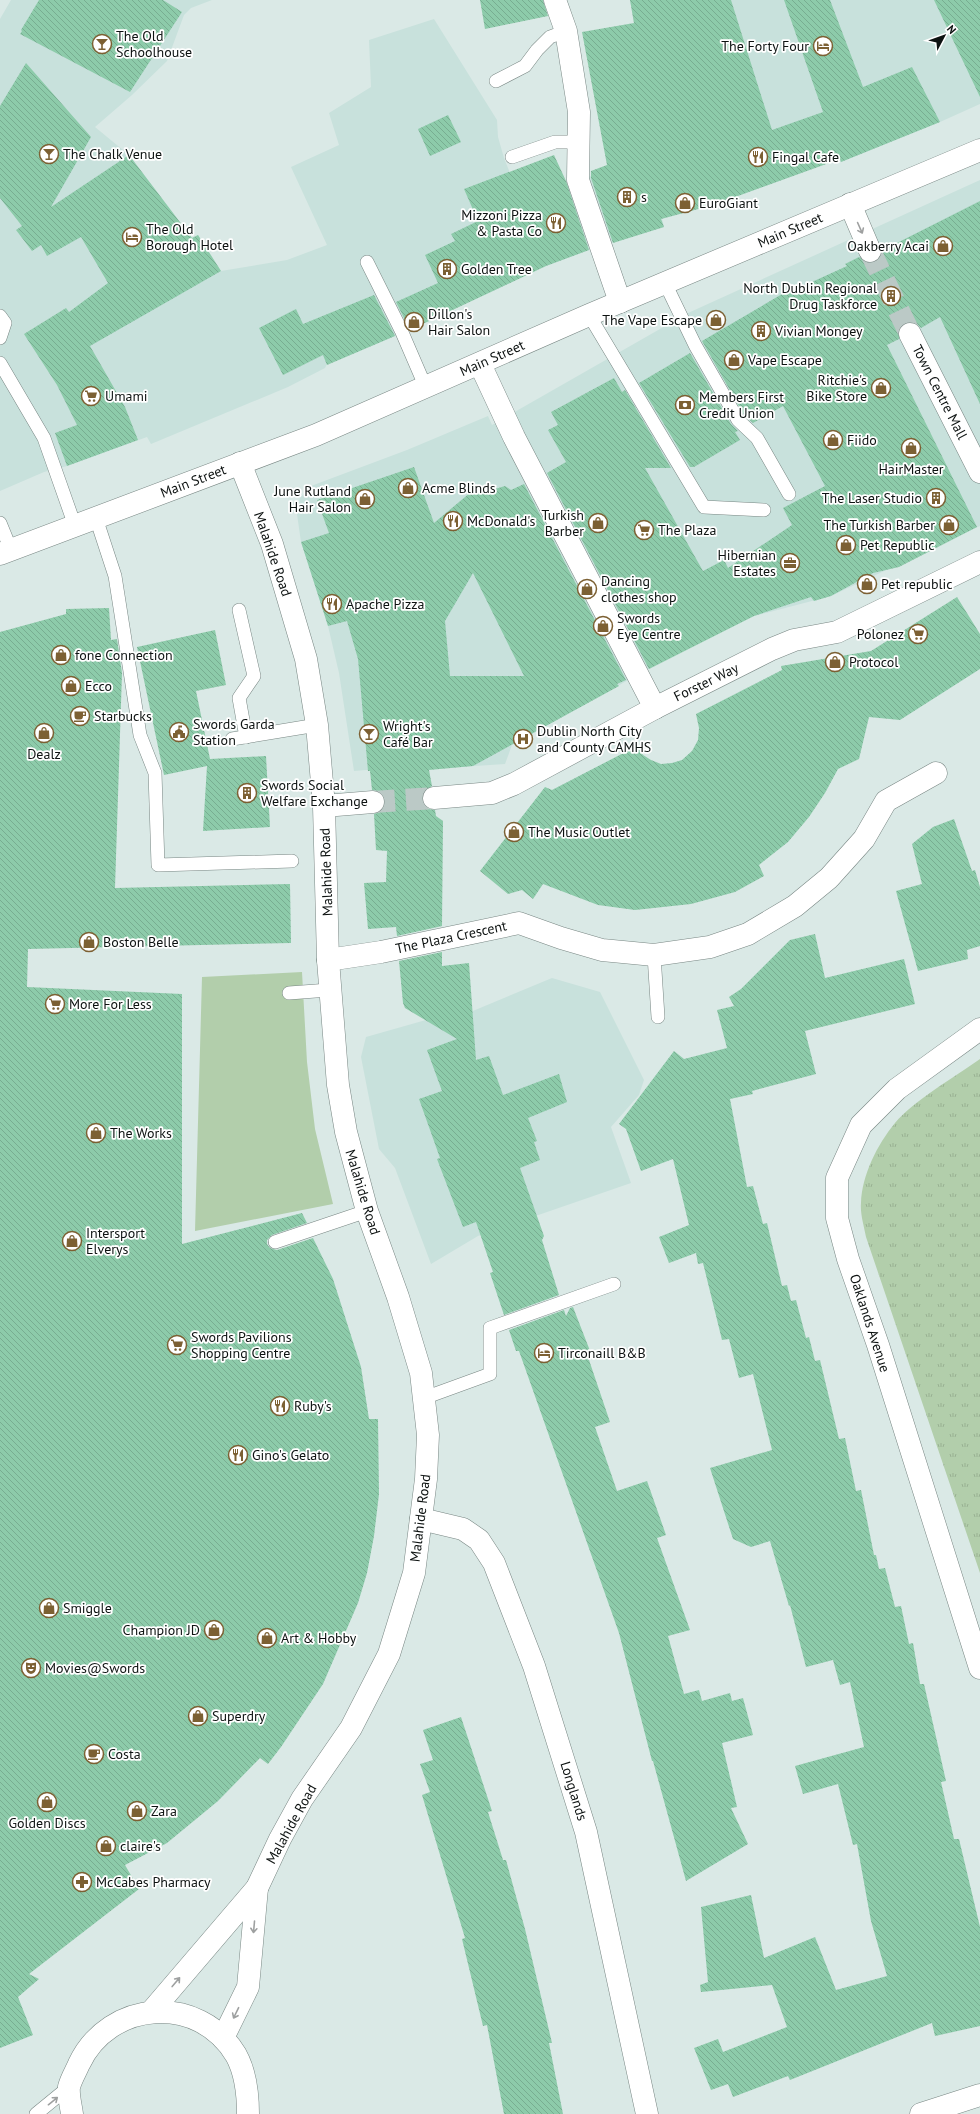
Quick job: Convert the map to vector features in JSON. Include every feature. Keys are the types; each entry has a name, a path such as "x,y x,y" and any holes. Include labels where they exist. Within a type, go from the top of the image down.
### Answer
{"street":[{"path":"555,0 566,30 579,112 578,180 620,302"},
{"name":"Main Street","path":"6,552 316,435 426,388 589,315 980,150"},
{"path":"850,204 870,251"},
{"name":"Town Centre Mall","path":"910,334 980,472"},
{"path":"480,364 514,437 655,708"},
{"name":"Malahide Road","path":"151,2012 257,1888 280,1839 302,1799 351,1728 389,1654 414,1573 426,1479 428,1442 421,1373 414,1348 367,1211 346,1132 338,1085 329,990 324,806 317,725 306,659 282,575 240,463"},
{"name":"Forster Way","path":"434,798 492,793 514,784 655,708 772,649 794,640 837,632 980,562"},
{"name":"The Plaza Crescent","path":"328,960 381,952 519,923 561,938 602,950 654,955 710,947 748,934 795,906 829,878 864,839 886,801 936,773"},
{"path":"324,806 373,802"},
{"name":"Oaklands Avenue","path":"980,1029 896,1089 861,1125 837,1178 837,1218 848,1259 878,1345 980,1668"},
{"name":"Longlands","path":"421,1519 463,1528 479,1540 494,1563 534,1666 586,1832 647,2114"},
{"name":"Malahide Road","path":"223,2038 248,1987 257,1888"},
{"path":"72,2114 69,2087 85,2051 103,2032 125,2018 151,2012 176,2013 198,2020 223,2038 236,2056 246,2082 248,2114"},
{"path":"922,2114 980,2095"}],"lane":[{"path":"496,81 525,66 537,50 550,37 566,30"},
{"path":"512,157 555,142 579,142"},
{"path":"367,262 401,330 426,388"},
{"path":"665,283 695,345 738,420 757,438 789,494"},
{"path":"589,315 704,507 764,510"},
{"path":"0,316 5,323 0,338"},
{"path":"0,363 44,438 75,526"},
{"path":"96,518 115,576 140,735 155,773 158,865 292,862"},
{"path":"0,523 6,552"},
{"path":"239,610 254,676 239,698 246,737"},
{"path":"232,740 317,725"},
{"path":"654,955 658,1017"},
{"path":"289,993 329,990"},
{"path":"275,1242 367,1211"},
{"path":"424,1398 490,1374 490,1328 614,1284"},
{"path":"36,2114 69,2087"}],"shaded area":[{"path":"11,0 212,0 191,8 184,15 167,61 132,95 95,127 129,155 192,238 198,235 221,271 287,260 327,245 291,167 339,145 329,113 371,87 369,40 434,19 497,120 498,137 504,158 520,198 567,181 578,180 645,159 635,30 630,0 980,0 980,104 940,122 841,162 834,161 713,205 662,219 664,227 600,246 546,266 395,336 327,364 325,368 288,387 151,444 147,437 67,466 44,472 0,491 0,19"},
{"path":"980,180 980,526 831,596 754,616 657,664 512,745 505,764 430,769 429,765 354,771 339,673 328,626 301,542 297,514 300,498 311,486 407,450 488,416 492,425 688,313"},
{"path":"552,978 600,992 644,1080 639,1095 611,1127 631,1183 478,1236 431,1264 395,1168 379,1149 361,1057 366,1037 447,1014 468,1013"}],"green space":[{"path":"302,972 307,1062 315,1129 333,1204 195,1231 202,977"},
{"path":"980,1059 980,1573 866,1237 861,1207 862,1192 867,1171 882,1141 895,1123 923,1098"}],"building":[{"name":"The Old Schoolhouse","path":"39,0 163,0 182,12 130,92 20,34"},
{"path":"480,0 543,0 548,16 485,29"},
{"path":"630,0 731,0 772,130 823,112 784,0 830,0 863,87 912,67 940,122 841,162 840,159 713,205 661,219 664,227 613,243 591,178 591,171 607,165 582,32 634,23"},
{"path":"934,0 980,0 980,97"},
{"path":"26,63 91,137 51,207 129,155 192,238 198,235 221,271 90,346 125,407 138,440 67,466 55,433 77,425 57,385 24,334 66,308 69,312 108,283 81,237 47,256 41,245 32,251 16,230 22,226 0,198 0,106"},
{"path":"448,115 461,142 430,156 418,129"},
{"path":"554,155 566,181 589,250 546,266 410,330 396,302 438,283 425,255 455,241 451,234 478,221 464,189"},
{"path":"980,201 980,404 940,317 921,328 917,324 911,322 904,323 899,328 899,339 887,345 977,527 899,567 873,573 831,596 814,601 811,597 754,616 649,669 547,473 566,462 548,430 558,425 551,412 614,378 622,392 625,390 671,468 645,468 703,571 724,560 728,568 792,525 783,508 825,486 783,406 753,423 744,415 702,341 789,290 790,292 847,266 845,264 859,257 868,263 875,262 882,253 881,246 889,242 891,246"},
{"path":"374,295 395,336 327,365 323,355 283,375 259,328 296,309 303,324"},
{"name":"Members First Credit Union","path":"690,353 731,424 738,431 735,432 740,440 694,467 690,467 639,383"},
{"path":"414,467 434,523 471,492 479,489 495,489 505,486 511,490 524,484 626,680 617,684 619,686 473,766 429,770 432,786 423,792 422,799 424,805 429,809 435,810 436,816 443,821 442,926 397,936 396,927 368,929 364,883 386,882 387,851 376,850 374,814 380,812 385,801 383,795 378,791 372,790 370,771 368,771 358,659 347,621 328,626 301,542 329,533 317,500","holes":["473,573 524,676 450,676 445,621"]},
{"path":"957,597 980,634 980,669 900,720 869,717 859,759 838,769 825,793 809,817 788,842 759,865 764,876 735,892 691,904 635,910 598,905 543,884 533,899 522,890 508,894 480,871 545,787 552,790 637,746 643,755 661,764 682,760 692,751 698,740 699,728 696,714 782,670 781,666 871,651"},
{"name":"Swords Pavilions Shopping Centre","path":"109,608 111,640 117,639 122,673 115,888 290,884 291,943 28,949 27,987 182,994 182,1244 302,1213 307,1223 272,1235 267,1240 267,1244 270,1248 277,1250 313,1238 333,1279 361,1367 369,1419 378,1419 379,1494 374,1536 367,1573 358,1603 323,1684 281,1747 268,1764 260,1758 218,1801 167,1843 125,1865 139,1889 29,1974 39,1979 18,1997 33,2035 0,2048 0,632 66,614 66,609"},
{"name":"Swords Garda Station","path":"215,630 226,685 196,691 210,759 266,756 270,827 203,831 207,766 164,775 137,647"},
{"path":"954,819 972,871 975,870 980,887 980,946 967,950 968,959 918,971 896,891 922,884 912,844 933,827"},
{"path":"815,934 825,978 904,959 915,1004 805,1031 816,1074 752,1091 753,1094 730,1099 747,1187 753,1186 763,1224 767,1223 782,1286 787,1285 791,1301 796,1300 806,1338 809,1337 815,1361 820,1360 839,1439 845,1438 856,1491 861,1490 874,1555 876,1555 879,1569 885,1568 895,1607 901,1606 909,1644 913,1643 920,1684 924,1684 946,1781 941,1782 954,1839 959,1839 980,1927 980,2026 935,2036 932,2023 790,2080 788,2076 733,2097 728,2084 711,2090 694,2048 718,2039 723,2052 787,2027 772,1985 701,1992 700,1985 708,1982 701,1907 751,1895 764,1958 815,1937 836,1990 887,1976 871,1921 857,1844 853,1845 838,1784 803,1794 795,1766 864,1747 850,1682 840,1685 833,1660 806,1667 790,1605 789,1606 770,1541 751,1547 733,1539 710,1468 772,1450 753,1374 739,1378 729,1339 722,1340 703,1263 698,1264 696,1253 669,1263 659,1237 689,1225 673,1159 641,1171 626,1129 619,1124 674,1051 684,1059 727,1048 717,1010 734,1006 729,997 741,989 790,940"},
{"path":"442,952 442,966 469,963 476,1060 489,1056 503,1095 559,1074 567,1102 528,1118 537,1141 534,1142 540,1160 520,1168 544,1236 542,1240 559,1295 504,1315 490,1273 493,1272 476,1222 463,1227 437,1159 440,1158 419,1099 442,1091 427,1050 457,1039 405,1008 403,1003 399,961"},
{"path":"573,1307 592,1356 588,1357 610,1422 595,1427 617,1491 647,1481 666,1535 657,1538 690,1630 668,1636 684,1694 699,1690 702,1701 730,1693 732,1701 743,1698 753,1735 722,1743 737,1807 731,1808 748,1844 686,1881 652,1761 619,1633 519,1351 516,1351 509,1330 564,1310 566,1316 570,1308"},
{"path":"461,1717 492,1811 488,1812 503,1860 506,1860 525,1929 552,2043 549,2043 563,2114 504,2114 487,2025 483,2026 462,1939 465,1938 422,1795 430,1792 420,1764 433,1760 423,1730"}],"tunnel":[{"path":"870,251 910,334"},
{"path":"373,802 434,798"}],"place":[{"name":"The Old Schoolhouse","path":"102,44"},
{"name":"The Forty Four","path":"823,46"},
{"name":"The Chalk Venue","path":"49,154"},
{"name":"Fingal Cafe","path":"758,157"},
{"name":"s","path":"627,197"},
{"name":"EuroGiant","path":"685,203"},
{"name":"Mizzoni Pizza & Pasta Co","path":"556,223"},
{"name":"The Old Borough Hotel","path":"132,237"},
{"name":"Oakberry Acai","path":"943,246"},
{"name":"Golden Tree","path":"447,269"},
{"name":"North Dublin Regional Drug Taskforce","path":"891,296"},
{"name":"The Vape Escape","path":"716,320"},
{"name":"Dillon's Hair Salon","path":"414,322"},
{"name":"Vivian Mongey","path":"761,331"},
{"name":"Vape Escape","path":"734,360"},
{"name":"Ritchie's Bike Store","path":"881,388"},
{"name":"Umami","path":"91,396"},
{"name":"Members First Credit Union","path":"685,405"},
{"name":"Fiido","path":"833,440"},
{"name":"HairMaster","path":"911,448"},
{"name":"Acme Blinds","path":"408,488"},
{"name":"The Laser Studio","path":"936,498"},
{"name":"June Rutland Hair Salon","path":"365,499"},
{"name":"McDonald's","path":"453,521"},
{"name":"Turkish Barber","path":"598,523"},
{"name":"The Turkish Barber","path":"949,525"},
{"name":"The Plaza","path":"644,530"},
{"name":"Pet Republic","path":"846,545"},
{"name":"Hibernian Estates","path":"790,563"},
{"name":"Pet republic","path":"867,584"},
{"name":"Dancing clothes shop","path":"587,589"},
{"name":"Apache Pizza","path":"332,604"},
{"name":"Swords Eye Centre","path":"603,626"},
{"name":"Polonez","path":"918,634"},
{"name":"fone Connection","path":"61,655"},
{"name":"Protocol","path":"835,662"},
{"name":"Ecco","path":"71,686"},
{"name":"Starbucks","path":"80,716"},
{"name":"Swords Garda Station","path":"179,732"},
{"name":"Dealz","path":"44,733"},
{"name":"Wright's Café Bar","path":"369,734"},
{"name":"Dublin North City and County CAMHS","path":"523,739"},
{"name":"Swords Social Welfare Exchange","path":"247,793"},
{"name":"The Music Outlet","path":"514,832"},
{"name":"Boston Belle","path":"89,942"},
{"name":"More For Less","path":"55,1004"},
{"name":"The Works","path":"96,1133"},
{"name":"Intersport Elverys","path":"72,1241"},
{"name":"Swords Pavilions Shopping Centre","path":"177,1345"},
{"name":"Tirconaill B&B","path":"544,1353"},
{"name":"Ruby's","path":"280,1406"},
{"name":"Gino's Gelato","path":"238,1455"},
{"name":"Smiggle","path":"49,1608"},
{"name":"Champion JD","path":"214,1630"},
{"name":"Art & Hobby","path":"267,1638"},
{"name":"Movies@Swords","path":"31,1668"},
{"name":"Superdry","path":"198,1716"},
{"name":"Costa","path":"94,1754"},
{"name":"Golden Discs","path":"47,1802"},
{"name":"Zara","path":"137,1811"},
{"name":"claire's","path":"106,1846"},
{"name":"McCabes Pharmacy","path":"82,1882"}]}
